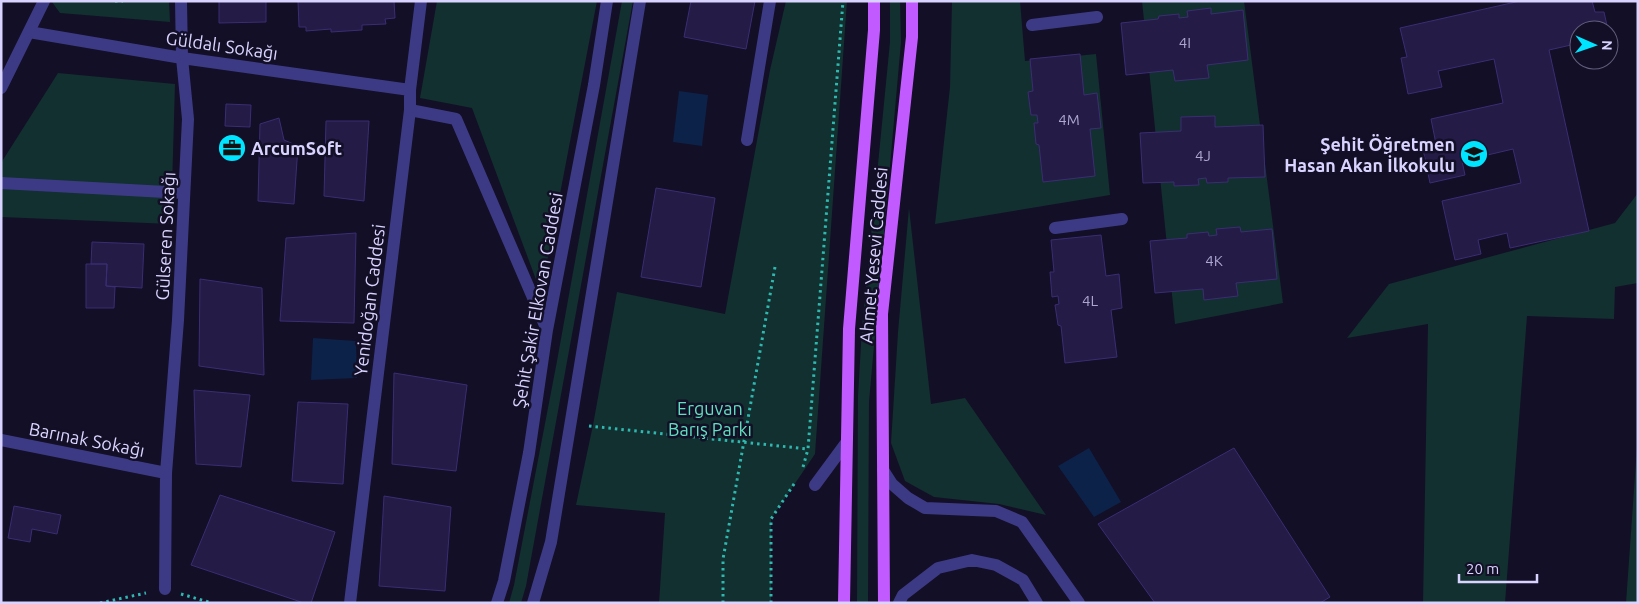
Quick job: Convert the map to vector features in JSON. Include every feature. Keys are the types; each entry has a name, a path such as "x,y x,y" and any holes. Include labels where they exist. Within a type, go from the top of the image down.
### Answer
{"main road":[{"name":"Ahmet Yesevi Caddesi","path":"844,603 849,330 874,30 874,1"},
{"name":"Ahmet Yesevi Caddesi","path":"884,603 882,314 912,36 912,1"}],"street":[{"path":"1,88 44,1"},
{"name":"Gülseren Sokağı","path":"165,589 166,473 178,320 188,120 182,58 180,1"},
{"name":"Yenidoğan Caddesi","path":"350,603 410,110 410,90 421,1"},
{"name":"Şehit Şakir Elkovan Caddesi","path":"496,603 504,581 529,453 548,330 594,85 607,1"},
{"path":"533,603 551,542 640,1"},
{"path":"747,140 770,1"},
{"path":"1032,25 1097,17"},
{"name":"Güldalı Sokağı","path":"29,32 182,58 410,90"},
{"path":"410,110 456,119 548,330"},
{"path":"1,183 184,193"},
{"path":"1055,228 1122,219"},
{"name":"Barınak Sokağı","path":"1,440 166,473"},
{"path":"815,485 846,442"},
{"path":"883,470 892,484 908,498 925,508 996,512 1022,522 1079,603"},
{"path":"899,603 903,595 938,568 972,560 996,565 1023,580 1037,603"}],"path":[{"path":"115,1 123,1"},
{"path":"802,473 808,449 843,1"},
{"path":"723,603 724,559 775,267"},
{"path":"570,424 744,444 808,449"},
{"path":"771,603 771,518 796,480"}],"green space":[{"path":"169,1 170,22 60,13 52,2"},
{"path":"437,1 597,1 541,293 472,108 420,98"},
{"path":"622,1 633,1 526,586 521,603 509,603 557,361"},
{"name":"Erguvan Barış Parkı","path":"786,1 847,1 815,454 771,519 771,603 659,603 665,513 576,505 593,425 617,292 725,314 770,70"},
{"path":"890,1 900,1 901,42 869,402 868,603 857,603 858,396 862,327 890,42"},
{"path":"952,1 1020,1 1025,61 1096,54 1110,195 935,224 950,87"},
{"path":"1142,1 1244,1 1283,303 1175,324"},
{"path":"58,73 175,84 171,224 1,217 1,163"},
{"path":"1638,193 1638,283 1615,287 1614,319 1527,316 1505,603 1423,603 1428,324 1347,338 1389,284 1615,223"},
{"path":"909,208 931,404 965,398 1046,515 999,504 934,497 905,481 891,443"},
{"path":"1638,433 1638,603 1626,603"}],"water":[{"path":"679,91 708,95 702,146 673,142"},
{"path":"313,338 356,341 357,378 311,380"},
{"path":"1089,448 1121,502 1094,517 1058,466"}],"building":[{"path":"219,1 266,1 266,22 219,23"},
{"path":"298,1 394,1 395,18 385,19 386,24 362,25 362,30 331,32 331,29 306,31 306,27 299,27"},
{"path":"691,1 755,1 746,49 684,37"},
{"path":"1520,1 1592,1 1595,12 1604,12 1606,20 1569,20 1569,45 1549,50 1589,231 1510,248 1507,233 1478,240 1481,254 1455,260 1442,201 1521,183 1513,149 1462,161 1465,175 1430,183 1423,149 1437,149 1431,119 1503,103 1494,59 1438,71 1442,87 1408,94 1401,58 1407,57 1400,28"},
{"path":"1211,8 1211,14 1243,10 1248,60 1207,65 1209,78 1175,81 1173,70 1126,75 1121,23 1158,19 1159,16 1179,14 1179,18 1188,17 1187,11"},
{"path":"1080,54 1084,95 1097,93 1101,128 1090,129 1095,176 1043,182 1039,145 1036,144 1034,123 1038,123 1037,115 1031,115 1028,92 1033,91 1030,59"},
{"path":"226,104 251,105 250,127 225,126"},
{"path":"1215,116 1215,127 1263,125 1265,177 1228,178 1228,182 1207,183 1206,178 1198,179 1199,185 1174,186 1174,182 1143,183 1140,133 1181,131 1181,117"},
{"path":"279,118 284,140 298,146 294,204 258,201 260,124"},
{"path":"326,121 369,121 364,201 324,196"},
{"path":"656,188 715,198 701,287 641,277"},
{"path":"1240,227 1241,232 1272,229 1277,279 1236,283 1238,296 1204,300 1203,289 1155,293 1150,241 1187,238 1187,234 1208,232 1209,236 1217,235 1216,229"},
{"path":"356,233 354,323 280,321 286,238"},
{"path":"1101,235 1106,276 1119,274 1122,308 1111,310 1117,357 1065,363 1061,326 1058,325 1055,305 1059,304 1058,296 1052,297 1050,272 1054,272 1051,240"},
{"path":"92,242 144,244 142,288 106,286 107,264 91,264"},
{"path":"86,264 107,264 106,286 115,287 114,308 86,308"},
{"path":"200,279 262,288 264,375 199,366"},
{"path":"394,373 467,385 456,471 392,464"},
{"path":"194,390 250,395 241,467 196,464"},
{"path":"298,402 348,404 343,484 292,481"},
{"path":"1234,448 1330,597 1320,603 1155,603 1098,524"},
{"path":"220,495 335,532 311,603 304,603 191,565"},
{"path":"384,496 451,507 445,591 379,586"},
{"path":"14,506 61,515 57,534 32,529 30,542 8,538"}],"place":[{"name":"ArcumSoft","path":"232,148"},
{"name":"Şehit Öğretmen Hasan Akan İlkokulu","path":"1474,154"}]}
